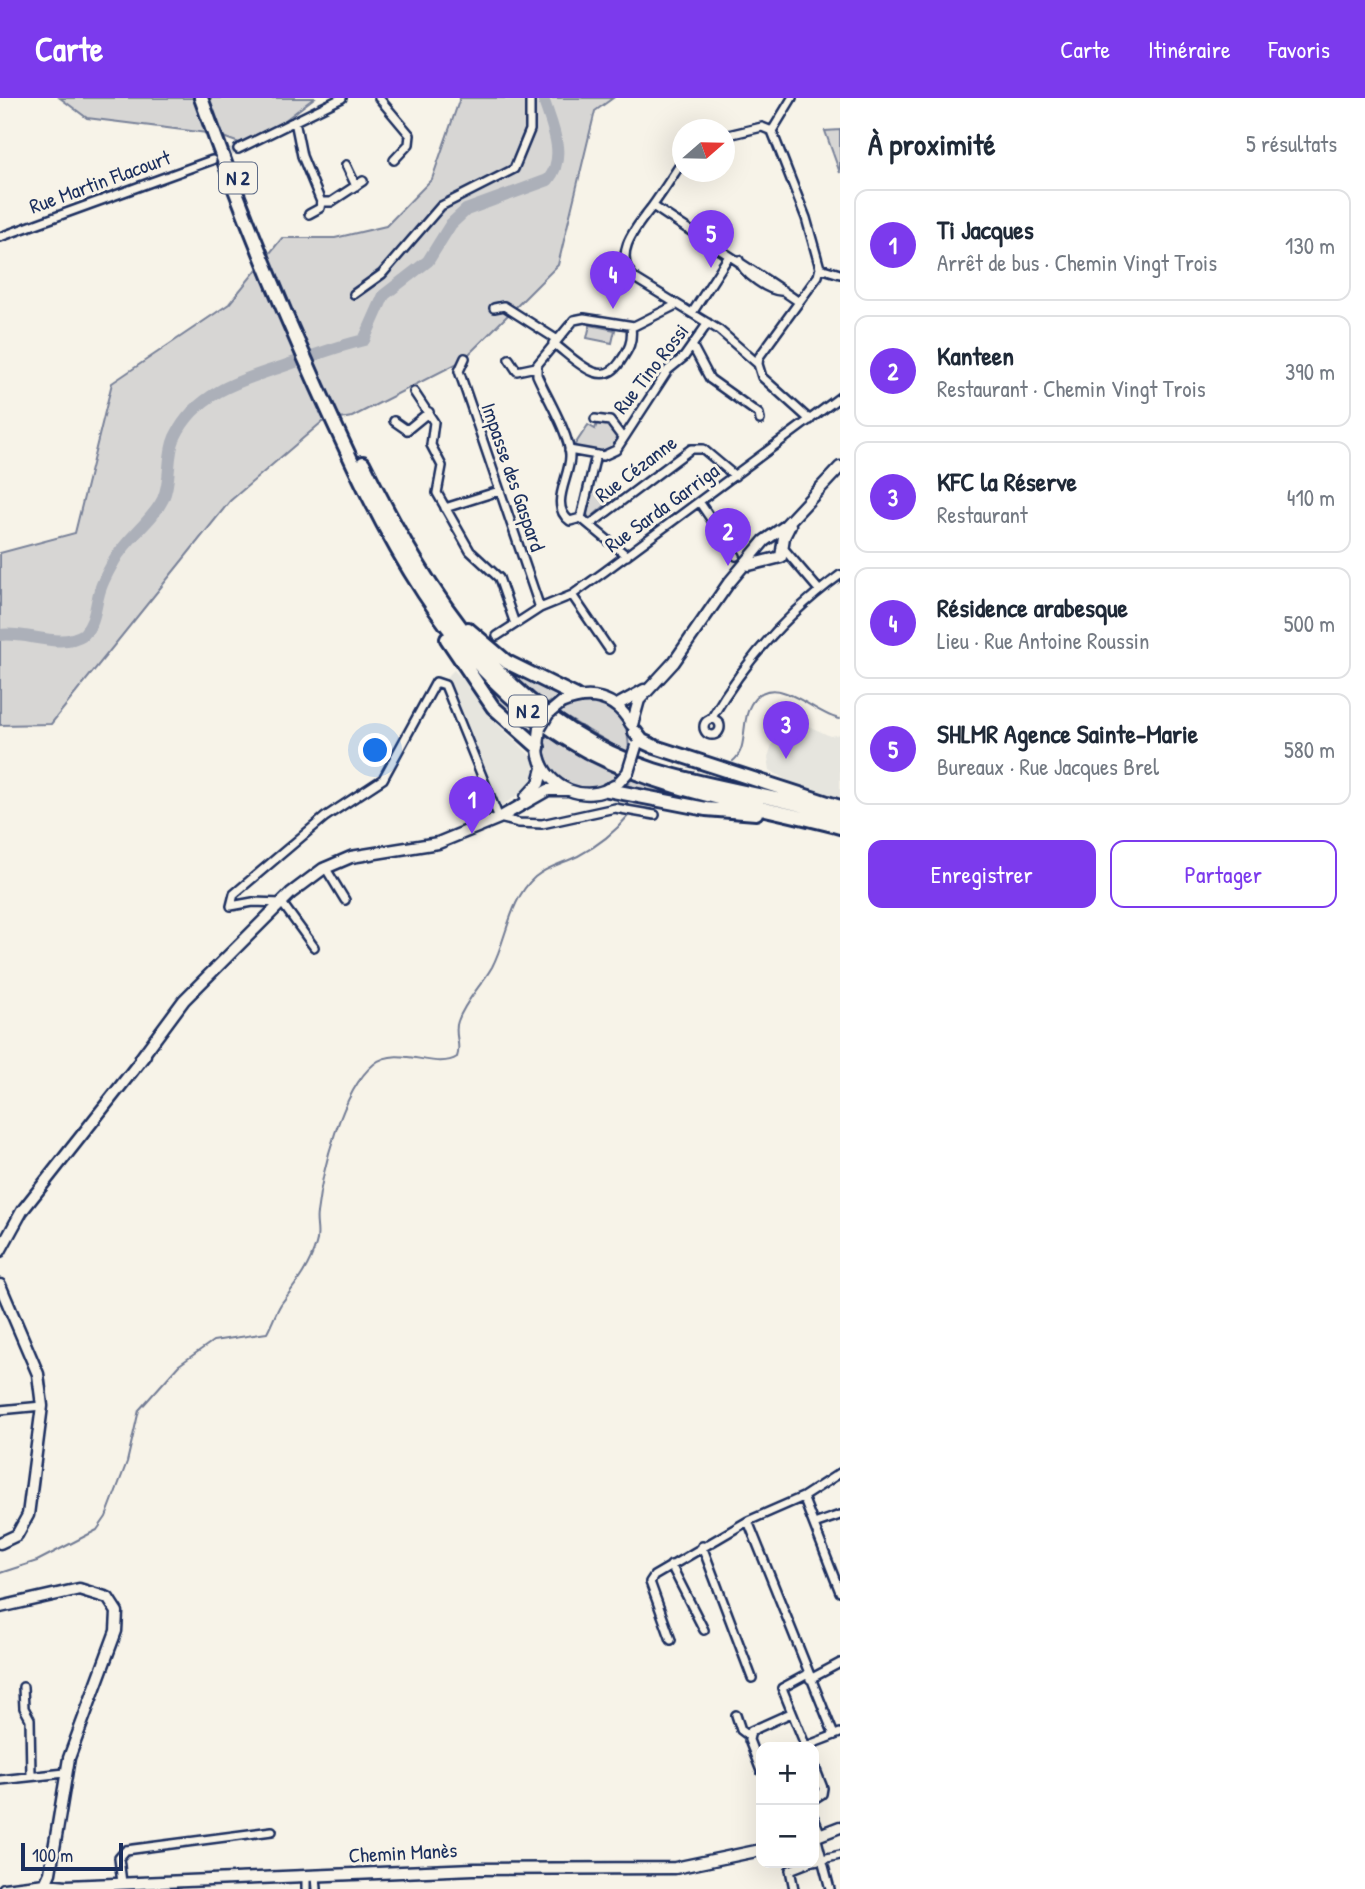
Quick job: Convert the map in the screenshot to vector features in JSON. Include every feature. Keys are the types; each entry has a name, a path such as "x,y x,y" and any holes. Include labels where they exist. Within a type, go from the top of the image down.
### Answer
{"highway":[{"name":"N 2","path":"201,98 215,124 256,235 394,544 428,601 482,670 554,731 647,779 840,827"},
{"name":"N 2","path":"210,98 215,124"},
{"name":"N 2","path":"364,474 456,625 505,681 534,705 609,752 696,783 840,816"},
{"path":"394,544 426,604 493,707 538,747"},
{"path":"435,589 457,618 489,650 544,683 576,696"},
{"path":"633,728 642,741 655,747 840,807"},
{"path":"608,790 706,809 797,815"}],"main road":[{"path":"0,1251 22,1211 141,1058 214,974 282,903 325,867 351,857 438,844 499,818 548,790 567,790 580,794 608,790 619,782 628,772 636,746 633,728 639,700 674,662 728,584 768,537 793,518 840,467"},
{"path":"746,566 771,559 784,546 793,518"},
{"path":"768,537 777,538 784,546"},
{"path":"761,546 771,559"},
{"path":"617,705 651,685"},
{"path":"513,809 537,786 543,768 538,747 540,729 548,714 561,703 576,696 590,695 617,705 633,728"},
{"path":"543,768 567,790"},
{"path":"0,1285 38,1374 42,1406 27,1515 17,1535 0,1543"},
{"path":"0,1608 79,1590 107,1598 117,1612 116,1631 65,1773 50,1873 45,1884"},
{"path":"819,1835 840,1827"},
{"name":"Chemin Manès","path":"221,1884 249,1878 311,1882 474,1869 675,1868 756,1851"},
{"path":"4,1889 45,1884 221,1884"}],"street":[{"path":"238,149 342,98"},
{"path":"380,98 410,135 409,144 394,160"},
{"path":"354,293 383,274 441,206 453,197 514,169 530,130 530,98"},
{"path":"772,131 792,98"},
{"path":"295,121 302,156 321,202 320,208 309,214"},
{"path":"735,133 762,127 772,131 806,218 820,268 760,357 758,364 762,377 810,420"},
{"name":"Rue Martin Flacourt","path":"0,237 212,160"},
{"path":"321,202 331,202 360,183 346,165"},
{"path":"672,177 629,238 625,258 627,267 636,279 708,323 758,364"},
{"path":"653,206 739,260 799,302"},
{"path":"692,313 729,256"},
{"path":"820,268 840,274"},
{"path":"509,359 517,371 536,367 570,323 579,318 631,326 645,323 676,305"},
{"path":"494,308 504,306 594,372 608,375 630,347 631,326"},
{"name":"Rue Tino Rossi","path":"596,455 616,450 667,370 693,347 708,323"},
{"path":"693,347 710,379 759,414 760,420"},
{"name":"Impasse des Gaspard","path":"465,358 459,371 540,607"},
{"path":"536,367 569,450 570,460 560,504 566,519 581,517 627,556"},
{"path":"414,392 429,412 435,428 431,447 442,466 437,493 470,551 499,578 515,624"},
{"name":"Rue Sarda Garriga","path":"497,636 540,607 572,594 627,556 840,397"},
{"path":"394,421 407,430 429,412"},
{"name":"Rue Tino Rossi","path":"595,419 610,421 622,437"},
{"name":"Rue Cézanne","path":"592,524 691,449 703,449 735,476"},
{"path":"569,450 596,455 581,517"},
{"path":"445,508 499,491"},
{"path":"700,503 736,556"},
{"path":"784,546 802,573 819,590"},
{"path":"771,559 802,573"},
{"path":"711,719 761,646 819,590 840,575"},
{"path":"572,594 609,649"},
{"path":"314,947 282,903 253,902 231,906 237,889 325,817 383,779 436,682 445,685 499,818 519,823 542,824 615,808 655,815"},
{"path":"325,867 345,900"},
{"path":"0,1410 42,1406"},
{"path":"671,1640 650,1582 702,1546 748,1521 803,1497 840,1473"},
{"path":"803,1497 840,1591"},
{"path":"814,1524 840,1515"},
{"path":"748,1521 809,1677 837,1734 818,1742"},
{"path":"702,1546 752,1678"},
{"path":"671,1565 704,1630"},
{"path":"804,1742 782,1688 840,1663"},
{"path":"23,1687 24,1708 30,1719 31,1776"},
{"path":"749,1736 751,1731 791,1713"},
{"path":"736,1715 741,1730 749,1736 756,1756"},
{"path":"0,1780 65,1773"},
{"path":"819,1778 823,1788 819,1796"},
{"path":"122,1883 119,1858 130,1849 272,1831"},
{"path":"819,1860 840,1854"},
{"path":"819,1865 830,1889"},
{"path":"794,1889 790,1870 795,1868"}],"shaded area":[{"path":"60,98 314,98 250,147 215,134 87,118"},
{"path":"460,98 613,98 595,111 558,265 462,361 352,417 322,422 230,501 51,724 0,725 0,553 75,533 112,383 229,304 282,238 335,238 386,226 432,179"},
{"path":"840,130 840,173 825,131"},
{"path":"590,325 615,330 612,343 587,338"},
{"path":"598,421 609,424 619,436 615,444 601,452 574,446 588,425 595,429"},
{"path":"590,492 614,498 589,519 586,511"},
{"path":"493,658 559,696 546,705"},
{"path":"472,665 501,696 535,724 533,735 511,720 469,667"},
{"path":"454,670 468,684 495,722 532,757 535,772 530,787 498,808 446,678"},
{"path":"584,700 606,706 620,716 627,732 629,754 557,712 569,703"},
{"path":"800,722 830,736 840,734 840,798 799,788 770,770 768,757 776,732 788,724"},
{"path":"545,732 620,774 592,788 566,783 555,775 548,763 544,749"},
{"path":"632,779 667,792 724,806 681,803 624,788"}],"waterway":[{"path":"0,635 65,640 84,634 91,624 101,586 114,561 163,499 172,445 183,423 194,410 219,392 247,378 364,340 384,295 428,261 451,224 466,210 548,180 554,171 557,150 543,98"},
{"path":"733,761 741,749 748,711 760,694 771,690 782,692 840,719"},
{"path":"0,1573 37,1561 97,1530 106,1517 127,1462 139,1410 179,1365 213,1341 267,1333 281,1304 313,1253 318,1236 320,1196 335,1133 362,1076 374,1064 395,1056 439,1061 457,1057 458,1021 492,967 514,908 526,886 545,870 578,856 599,843 628,816"}],"tunnel":[{"path":"212,160 238,149"}],"place":[{"name":"SHLMR Agence Sainte-Marie","path":"711,268"},
{"name":"Résidence arabesque","path":"613,309"},
{"name":"Kanteen","path":"728,566"},
{"name":"KFC la Réserve","path":"786,759"},
{"name":"Ti Jacques","path":"472,834"}]}
